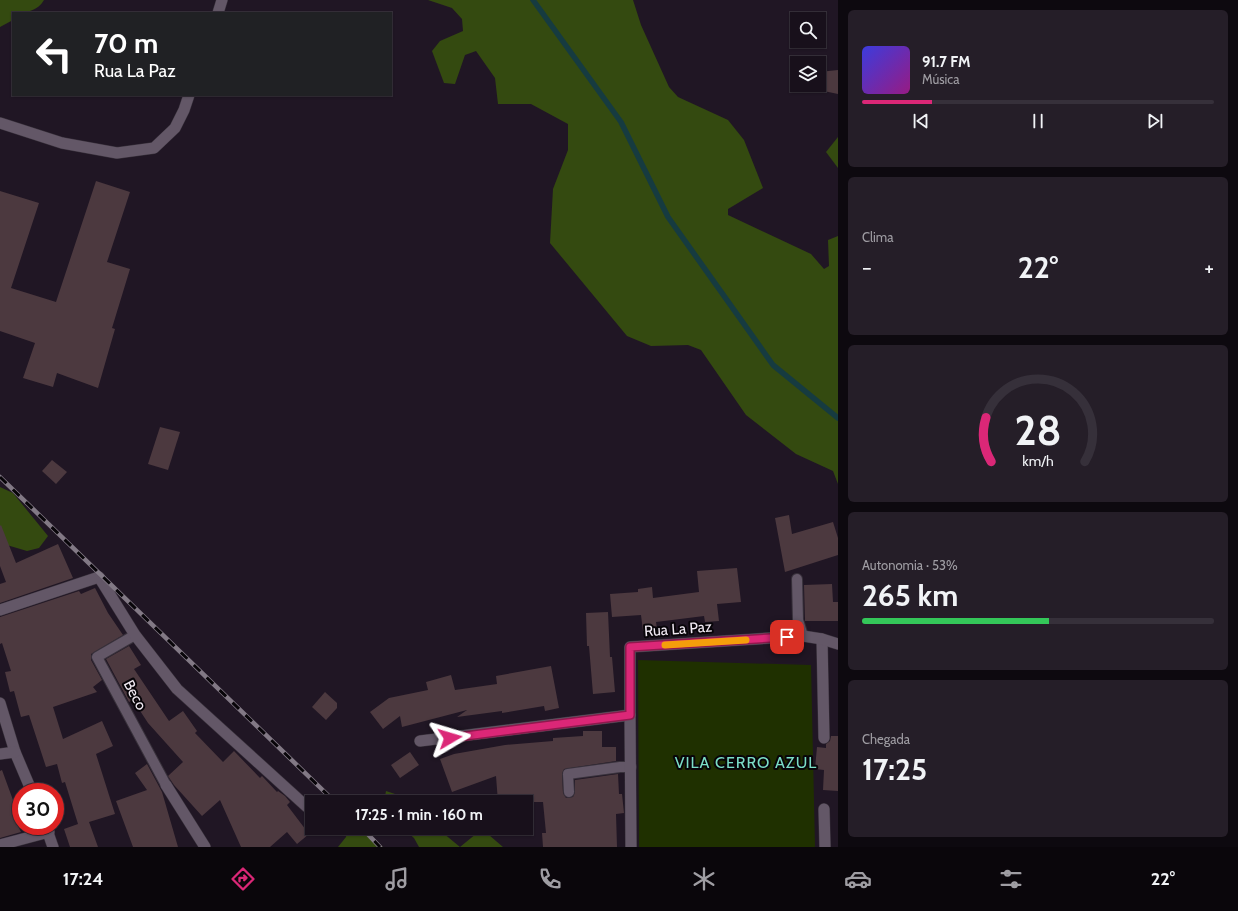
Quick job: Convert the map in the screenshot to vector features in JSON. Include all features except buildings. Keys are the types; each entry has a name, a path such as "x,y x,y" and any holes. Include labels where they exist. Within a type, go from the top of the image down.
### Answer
{"street":[{"path":"218,12 222,0"},
{"path":"0,123 62,143 117,153 154,148 175,128 184,110 189,96"},
{"path":"0,610 99,577 135,635 177,689 305,805"},
{"name":"Rua La Paz","path":"630,715 630,647 803,636 822,639 838,644"},
{"path":"822,639 824,738"},
{"path":"0,703 15,752 28,783"},
{"path":"420,742 630,715 631,847"},
{"path":"0,754 15,752"},
{"path":"166,785 205,847"},
{"path":"824,809 825,847"},
{"path":"0,845 29,835"},
{"path":"49,835 53,847"}],"lane":[{"path":"797,578 798,620 803,636"},
{"name":"Beco","path":"135,635 97,657 166,785"},
{"path":"569,792 568,774 620,767 631,768"}],"green space":[{"path":"0,0 44,0 38,7 31,11 12,12 12,21 0,27"},
{"path":"428,0 633,0 641,25 669,87 678,97 728,120 744,140 763,188 728,209 728,215 811,254 824,269 829,266 828,240 838,236 838,484 833,471 796,454 746,415 701,350 688,345 651,346 627,336 550,243 553,189 568,150 568,124 531,104 498,104 495,78 476,51 465,55 455,84 444,83 432,51 440,41 463,31 462,19 452,8"},
{"path":"838,137 838,168 826,152"},
{"path":"0,487 13,493 48,536 39,548 27,551 0,543"},
{"path":"638,660 811,665 815,847 639,847"},
{"path":"386,791 398,795 385,795"},
{"path":"346,835 368,835 383,847 338,847"},
{"path":"411,835 445,835 460,847 419,847"},
{"path":"475,835 489,835 503,847 460,847"}],"waterway":[{"path":"533,0 621,122 668,217 773,365 838,418"}],"railway":[{"path":"0,477 328,795"},
{"path":"369,835 380,847"}],"slow traffic":[{"path":"665,645 746,640"}],"district":[{"name":"VILA CERRO AZUL","path":"746,762"}],"route":[{"path":"450,738 630,715 630,647 787,637"}]}
